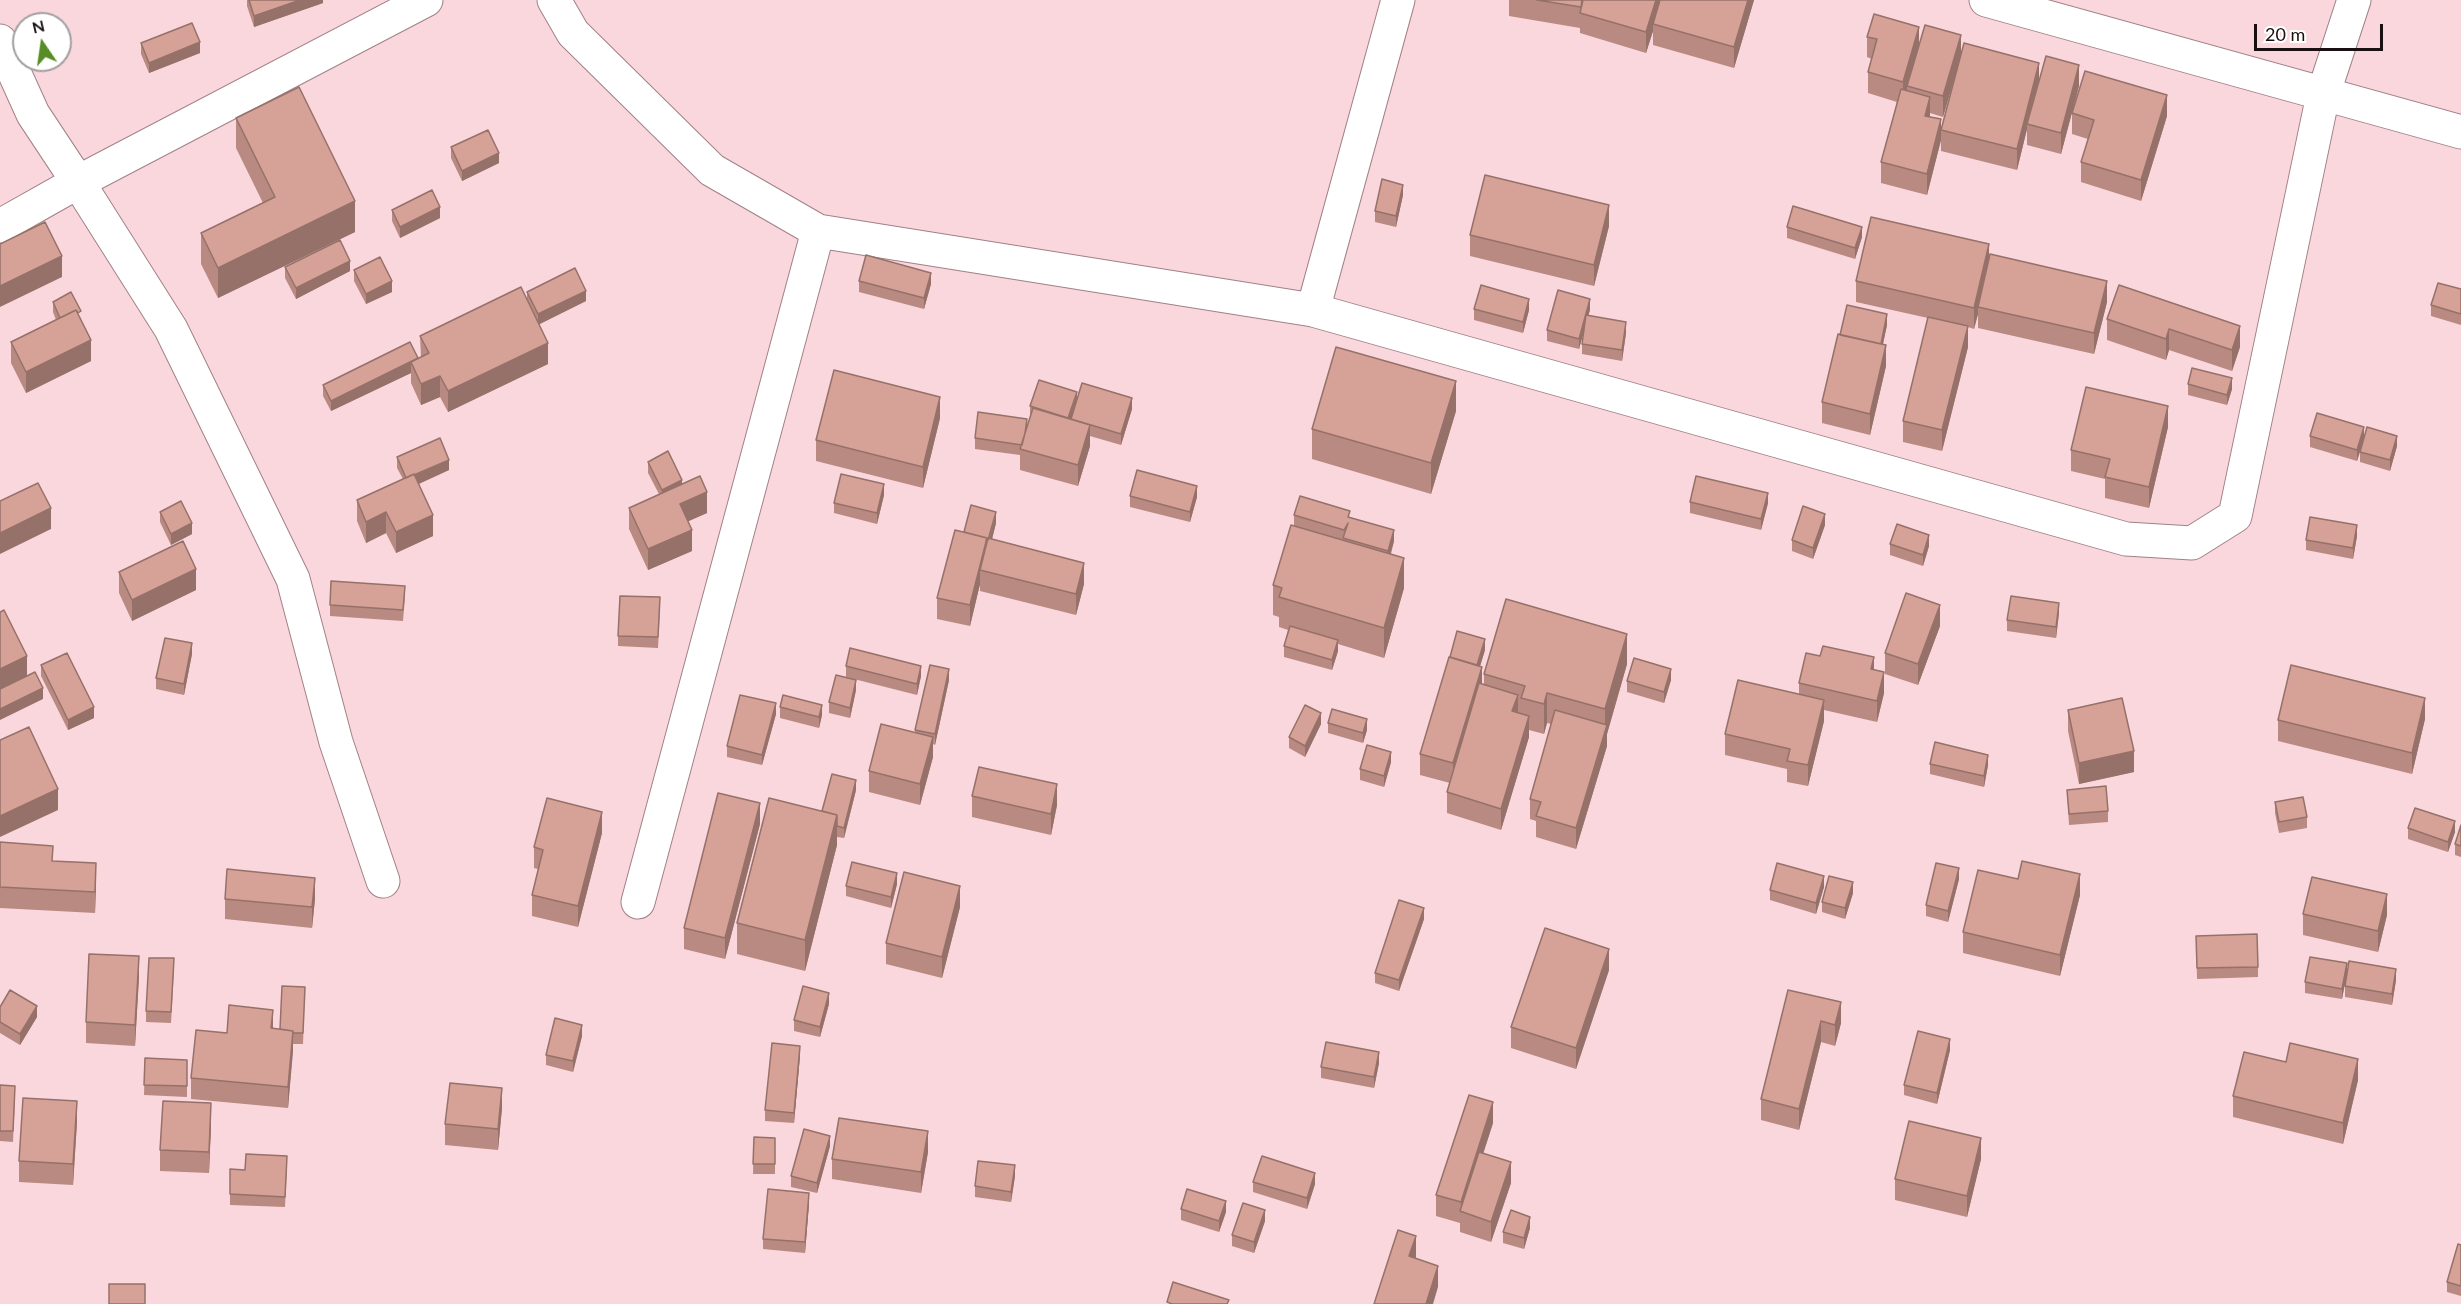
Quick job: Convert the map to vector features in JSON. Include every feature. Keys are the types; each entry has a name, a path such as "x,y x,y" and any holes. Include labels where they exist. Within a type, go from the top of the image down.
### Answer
{"street":[{"path":"0,226 78,182 426,0"},
{"path":"554,0 573,33 712,170 818,231 1313,310 2126,539 2192,543 2235,516 2322,95 2354,0"},
{"path":"1313,310 1398,0"},
{"path":"1986,0 2461,132"},
{"path":"0,41 33,114 171,329 293,579 336,742 383,881"},
{"path":"638,902 818,231"}],"building":[{"path":"249,0 300,0 254,16"},
{"path":"1537,0 1582,0 1581,7"},
{"path":"1583,0 1656,0 1646,32 1580,13"},
{"path":"1660,0 1748,0 1734,47 1653,24"},
{"path":"1874,14 1919,27 1903,82 1868,72 1877,39 1867,37"},
{"path":"192,23 200,42 149,63 141,43"},
{"path":"1925,25 1961,35 1943,96 1907,86"},
{"path":"1964,43 2039,63 2017,149 1941,130"},
{"path":"2046,56 2079,65 2061,133 2027,124"},
{"path":"2085,71 2167,95 2141,180 2081,162 2094,120 2072,113"},
{"path":"299,87 355,201 218,268 201,233 275,197 236,118"},
{"path":"1901,89 1930,97 1925,116 1941,119 1927,174 1881,162"},
{"path":"488,130 499,153 462,171 451,147"},
{"path":"1485,175 1609,205 1594,265 1470,235"},
{"path":"1382,179 1403,185 1396,216 1375,211"},
{"path":"432,190 440,207 400,227 392,210"},
{"path":"1793,206 1862,227 1855,248 1787,227"},
{"path":"1871,217 1989,244 1974,308 1856,281"},
{"path":"45,222 62,256 0,286 0,244"},
{"path":"340,240 350,261 296,288 285,267"},
{"path":"1990,254 2107,281 2094,333 1978,307"},
{"path":"866,255 931,273 924,298 859,281"},
{"path":"380,257 392,281 366,294 354,270"},
{"path":"575,268 586,291 538,314 527,292"},
{"path":"2438,283 2461,289 2461,314 2431,305"},
{"path":"1481,285 1529,299 1523,322 1474,309"},
{"path":"2119,285 2240,326 2232,350 2169,329 2166,339 2107,319"},
{"path":"521,287 548,343 448,391 440,376 421,384 411,362 429,353 420,336"},
{"path":"1558,290 1590,299 1579,339 1547,330"},
{"path":"71,292 81,311 78,313 76,310 60,318 53,302"},
{"path":"1847,305 1887,314 1881,344 1840,335"},
{"path":"76,310 91,340 26,372 11,342"},
{"path":"1586,315 1626,322 1622,350 1582,344"},
{"path":"1928,317 1968,326 1942,430 1903,421"},
{"path":"1838,334 1886,345 1870,414 1822,402"},
{"path":"410,342 418,358 331,401 323,385"},
{"path":"1336,347 1456,381 1431,463 1312,429"},
{"path":"2192,368 2232,378 2227,395 2188,384"},
{"path":"834,370 940,397 923,467 816,440"},
{"path":"1039,380 1077,392 1068,418 1030,406"},
{"path":"1082,383 1132,398 1121,434 1071,419"},
{"path":"2086,387 2168,406 2149,487 2105,477 2110,459 2071,450"},
{"path":"1033,408 1090,425 1078,465 1020,449"},
{"path":"978,412 1027,419 1022,445 975,438"},
{"path":"2317,413 2364,427 2357,450 2310,436"},
{"path":"2367,427 2397,436 2390,460 2360,452"},
{"path":"440,438 449,460 406,478 397,457"},
{"path":"668,451 682,480 662,490 648,462"},
{"path":"1137,470 1197,486 1190,512 1130,496"},
{"path":"414,474 433,515 396,532 386,512 366,522 357,500"},
{"path":"841,474 884,484 877,513 834,503"},
{"path":"700,476 707,492 680,504 692,530 648,549 629,508"},
{"path":"1696,476 1768,493 1761,519 1690,502"},
{"path":"38,483 51,508 0,533 0,501"},
{"path":"1300,496 1350,511 1348,517 1394,530 1388,551 1343,538 1348,523 1344,530 1294,515"},
{"path":"181,501 192,523 171,534 160,512"},
{"path":"971,505 996,512 988,540 964,532"},
{"path":"1803,506 1825,514 1813,548 1792,540"},
{"path":"2310,517 2357,525 2353,548 2306,540"},
{"path":"1897,524 1929,535 1923,555 1890,544"},
{"path":"1291,525 1404,558 1384,628 1279,597 1282,588 1273,585"},
{"path":"955,530 987,538 970,605 937,598"},
{"path":"988,538 1084,563 1076,594 980,570"},
{"path":"183,541 196,569 132,600 119,572"},
{"path":"331,581 405,586 403,610 330,605"},
{"path":"1906,593 1940,605 1918,664 1885,653"},
{"path":"620,596 660,597 658,637 618,636"},
{"path":"2011,596 2059,603 2056,627 2007,620"},
{"path":"1506,599 1627,634 1605,709 1547,693 1544,704 1521,698 1525,686 1484,674"},
{"path":"4,610 27,656 0,669 0,612"},
{"path":"1290,626 1338,640 1332,660 1284,646"},
{"path":"1457,631 1485,639 1477,665 1450,657"},
{"path":"165,638 192,643 184,684 156,678"},
{"path":"1823,646 1874,657 1871,669 1884,672 1877,701 1799,683 1806,653 1820,656"},
{"path":"850,648 921,666 917,684 846,666"},
{"path":"67,653 94,707 68,720 41,665"},
{"path":"1449,657 1482,667 1453,763 1420,754"},
{"path":"1634,658 1671,669 1664,692 1627,681"},
{"path":"930,665 949,669 935,734 915,730"},
{"path":"2291,665 2425,698 2412,753 2278,720"},
{"path":"35,672 43,688 0,709 0,689"},
{"path":"836,675 856,680 850,708 829,702"},
{"path":"1738,680 1824,700 1808,765 1787,761 1790,749 1725,734"},
{"path":"1479,683 1518,695 1512,711 1529,716 1501,809 1447,792"},
{"path":"740,695 776,703 762,755 727,746"},
{"path":"783,695 822,705 819,717 780,707"},
{"path":"2122,698 2134,751 2079,763 2068,710"},
{"path":"1305,705 1321,713 1305,746 1289,737"},
{"path":"1332,709 1367,719 1363,733 1328,723"},
{"path":"1555,710 1607,725 1576,828 1536,816 1541,802 1530,799"},
{"path":"881,724 933,737 920,784 869,771"},
{"path":"29,727 58,789 0,816 0,740"},
{"path":"1935,742 1988,755 1984,776 1930,764"},
{"path":"1367,745 1391,752 1384,776 1360,769"},
{"path":"979,767 1057,784 1051,814 972,796"},
{"path":"832,774 856,780 844,828 837,826 837,815 822,811"},
{"path":"2106,786 2108,811 2069,814 2067,790"},
{"path":"718,793 760,803 725,938 684,928"},
{"path":"2303,797 2307,817 2279,822 2275,802"},
{"path":"547,798 602,812 578,906 532,895 543,850 534,847"},
{"path":"769,798 837,815 805,940 737,923"},
{"path":"2415,808 2455,821 2448,842 2408,828"},
{"path":"2461,825 2461,846 2455,844"},
{"path":"0,842 53,846 52,861 96,863 95,892 0,887"},
{"path":"2022,861 2080,874 2060,955 1963,932 1978,870 2018,879"},
{"path":"852,862 897,873 891,897 846,886"},
{"path":"1777,863 1824,876 1816,903 1770,890"},
{"path":"1936,863 1959,868 1948,911 1926,905"},
{"path":"227,869 315,878 312,907 225,899"},
{"path":"904,872 960,886 942,957 886,943"},
{"path":"1829,876 1853,882 1845,908 1822,902"},
{"path":"2312,877 2387,894 2378,931 2303,914"},
{"path":"1399,900 1424,908 1399,980 1375,973"},
{"path":"1545,928 1609,949 1576,1048 1511,1027"},
{"path":"2257,934 2258,967 2197,968 2196,936"},
{"path":"89,954 139,956 135,1025 86,1022"},
{"path":"2310,957 2347,963 2342,989 2305,982"},
{"path":"149,958 174,958 171,1012 146,1011"},
{"path":"2349,961 2396,969 2392,994 2345,986"},
{"path":"282,986 305,987 303,1033 280,1029"},
{"path":"803,986 829,993 820,1027 794,1020"},
{"path":"10,990 37,1006 20,1034 0,1022 0,1007"},
{"path":"1788,990 1841,1002 1835,1025 1821,1021 1799,1109 1761,1099"},
{"path":"229,1005 273,1010 271,1028 293,1031 288,1087 191,1078 196,1030 227,1033"},
{"path":"555,1018 582,1025 573,1061 546,1055"},
{"path":"1918,1031 1950,1039 1937,1093 1904,1085"},
{"path":"1326,1042 1379,1052 1374,1077 1321,1067"},
{"path":"772,1043 800,1046 794,1113 765,1110"},
{"path":"2290,1043 2358,1059 2343,1123 2233,1096 2244,1052 2286,1062"},
{"path":"145,1058 187,1060 187,1086 144,1085"},
{"path":"450,1083 502,1088 498,1129 445,1124"},
{"path":"0,1085 15,1086 13,1131 0,1131"},
{"path":"1469,1095 1493,1102 1461,1202 1436,1195"},
{"path":"23,1098 77,1101 73,1164 19,1161"},
{"path":"163,1101 211,1103 209,1152 160,1150"},
{"path":"839,1118 928,1131 921,1172 832,1159"},
{"path":"1909,1121 1981,1138 1967,1196 1895,1179"},
{"path":"804,1129 830,1136 817,1183 791,1176"},
{"path":"754,1137 775,1138 775,1164 753,1164"},
{"path":"1479,1152 1511,1162 1491,1222 1460,1211"},
{"path":"246,1154 287,1156 285,1197 230,1194 230,1169 245,1170"},
{"path":"1262,1156 1315,1173 1307,1198 1253,1182"},
{"path":"978,1161 1015,1165 1011,1192 975,1186"},
{"path":"768,1189 809,1193 805,1242 763,1239"},
{"path":"1187,1189 1226,1201 1219,1221 1181,1209"},
{"path":"1243,1203 1265,1210 1254,1242 1232,1235"},
{"path":"1511,1210 1530,1217 1524,1238 1503,1232"},
{"path":"1398,1230 1416,1236 1409,1256 1438,1266 1426,1304 1374,1304"},
{"path":"2458,1244 2461,1245 2461,1286 2447,1282"},
{"path":"1173,1282 1229,1300 1227,1304 1172,1304 1167,1302"},
{"path":"109,1284 145,1284 145,1304 109,1304"}]}
